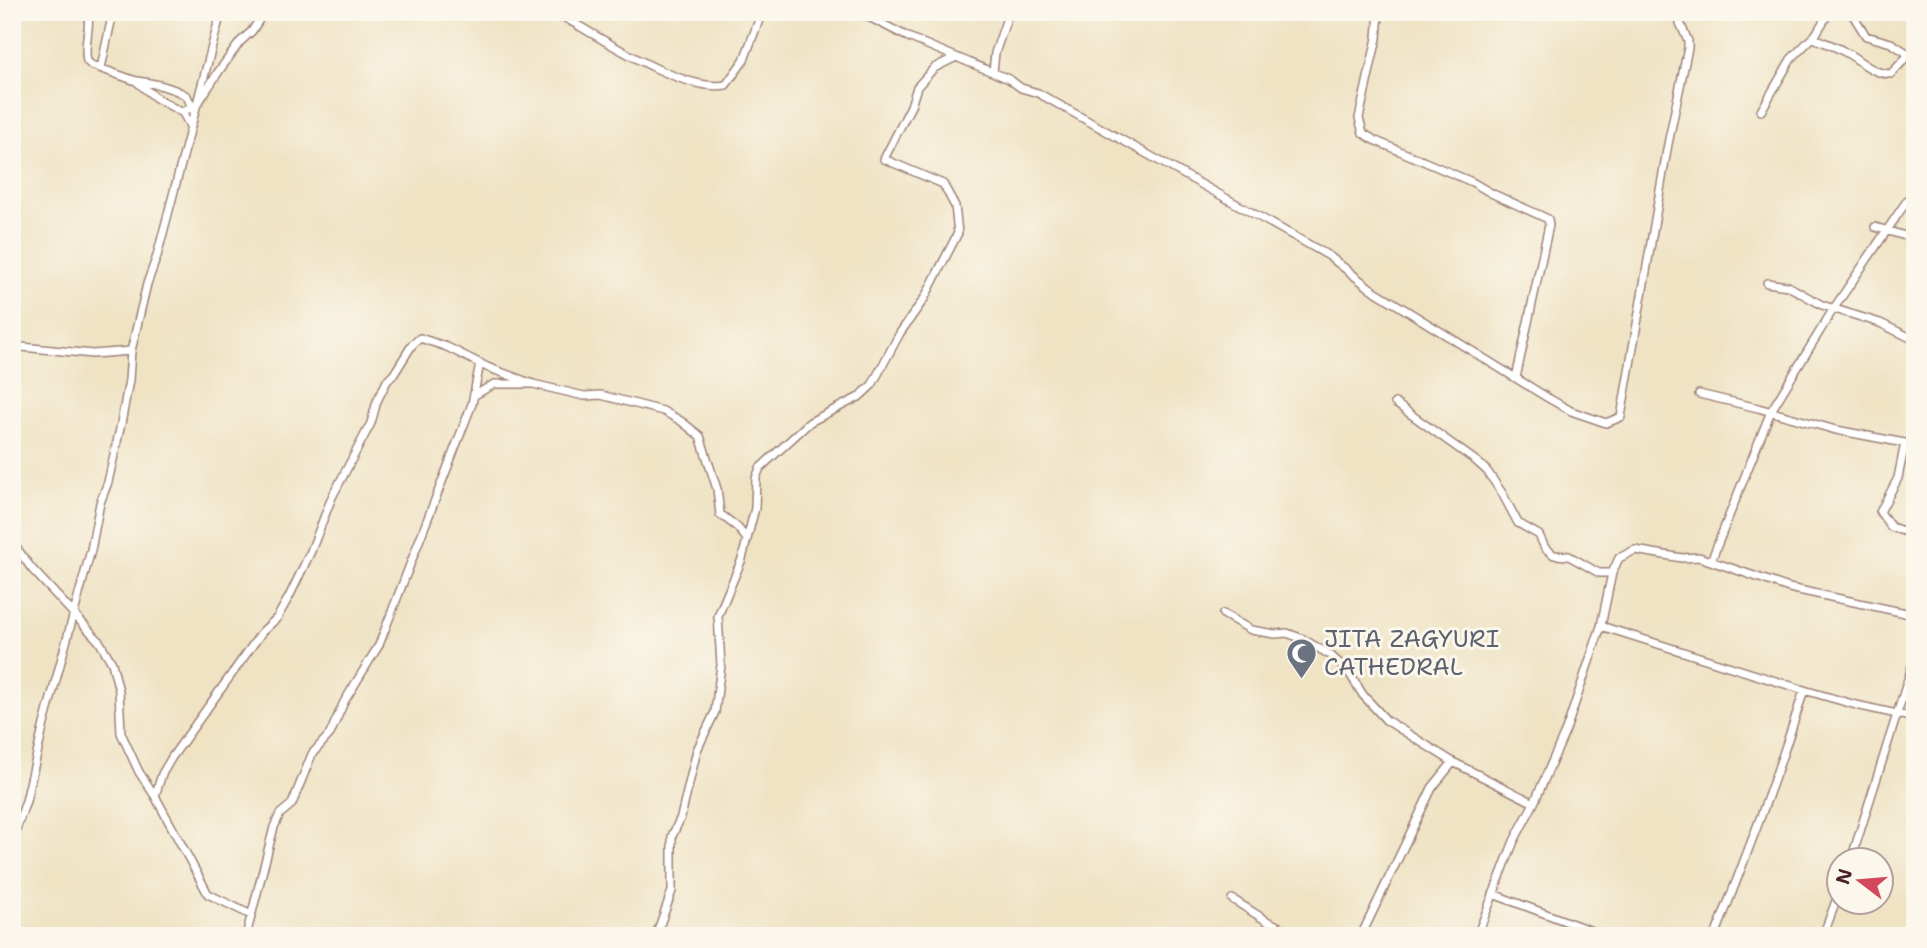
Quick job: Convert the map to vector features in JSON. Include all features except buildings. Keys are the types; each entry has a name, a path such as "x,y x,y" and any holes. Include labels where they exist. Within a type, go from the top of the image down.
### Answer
{"street":[{"path":"88,12 85,53 91,65 136,81 165,85 187,96 194,109"},
{"path":"101,68 113,12"},
{"path":"12,841 26,801 92,550 100,503 108,482 121,424 131,351 221,12"},
{"path":"181,112 194,109 264,12"},
{"path":"555,12 669,76 713,87 726,85 744,60 762,12"},
{"path":"859,12 908,37 993,72 1021,88 1038,93 1329,256 1370,288 1571,411 1606,422 1621,417 1668,144 1688,48 1688,41 1680,23 1683,12"},
{"path":"993,72 995,53 1009,12"},
{"path":"1379,12 1377,38 1359,118 1363,133 1548,219 1549,225 1516,378"},
{"path":"1761,111 1791,59 1815,34 1829,12"},
{"path":"1815,40 1844,51 1865,66 1883,74 1891,74 1913,54 1891,43 1866,36 1851,12"},
{"path":"656,936 672,891 672,836 681,817 697,750 715,712 721,665 718,616 742,559 755,508 756,478 760,468 810,422 859,397 872,385 900,333 924,299 958,233 955,206 943,184 884,159 911,106 917,87 934,68 956,57"},
{"path":"136,81 156,98 181,112 190,127"},
{"path":"187,96 200,93"},
{"path":"1711,561 1770,411 1834,308 1915,189"},
{"path":"1875,226 1915,239"},
{"path":"1767,283 1788,286 1822,304 1880,323 1915,341"},
{"path":"155,796 162,774 172,757 262,632 273,624 283,608 311,551 332,497 371,423 380,393 412,345 420,338 533,384 584,396 601,395 627,400 663,411 691,428 701,436 717,489 720,514 737,527 747,540"},
{"path":"12,346 93,354 131,351"},
{"path":"246,936 274,827 280,814 292,804 312,754 330,734 344,702 379,645 474,396 480,363"},
{"path":"474,396 494,384 533,384"},
{"path":"1699,394 1836,430 1915,445"},
{"path":"1395,403 1487,471 1518,523 1539,535 1545,548 1554,555 1569,556 1599,573 1612,573"},
{"path":"1905,443 1898,478 1880,512 1891,527 1915,535"},
{"path":"12,542 32,569 99,641 111,663 119,691 121,733 139,772 155,796 208,894 251,915"},
{"path":"1477,936 1514,841 1566,730 1601,626 1612,573 1619,558 1635,550 1682,558 1699,557 1790,588 1915,615"},
{"path":"1223,614 1251,630 1295,635 1330,655 1348,671 1363,695 1386,720 1453,762 1534,803"},
{"path":"1601,626 1804,690 1915,718"},
{"path":"1855,846 1915,657"},
{"path":"1715,936 1782,764 1804,690"},
{"path":"1361,936 1432,788 1453,762"},
{"path":"1493,894 1605,936"},
{"path":"1232,899 1266,921 1298,936"},
{"path":"1823,936 1830,916"}],"place":[{"name":"JITA ZAGYURI CATHEDRAL","path":"1301,680"}]}
